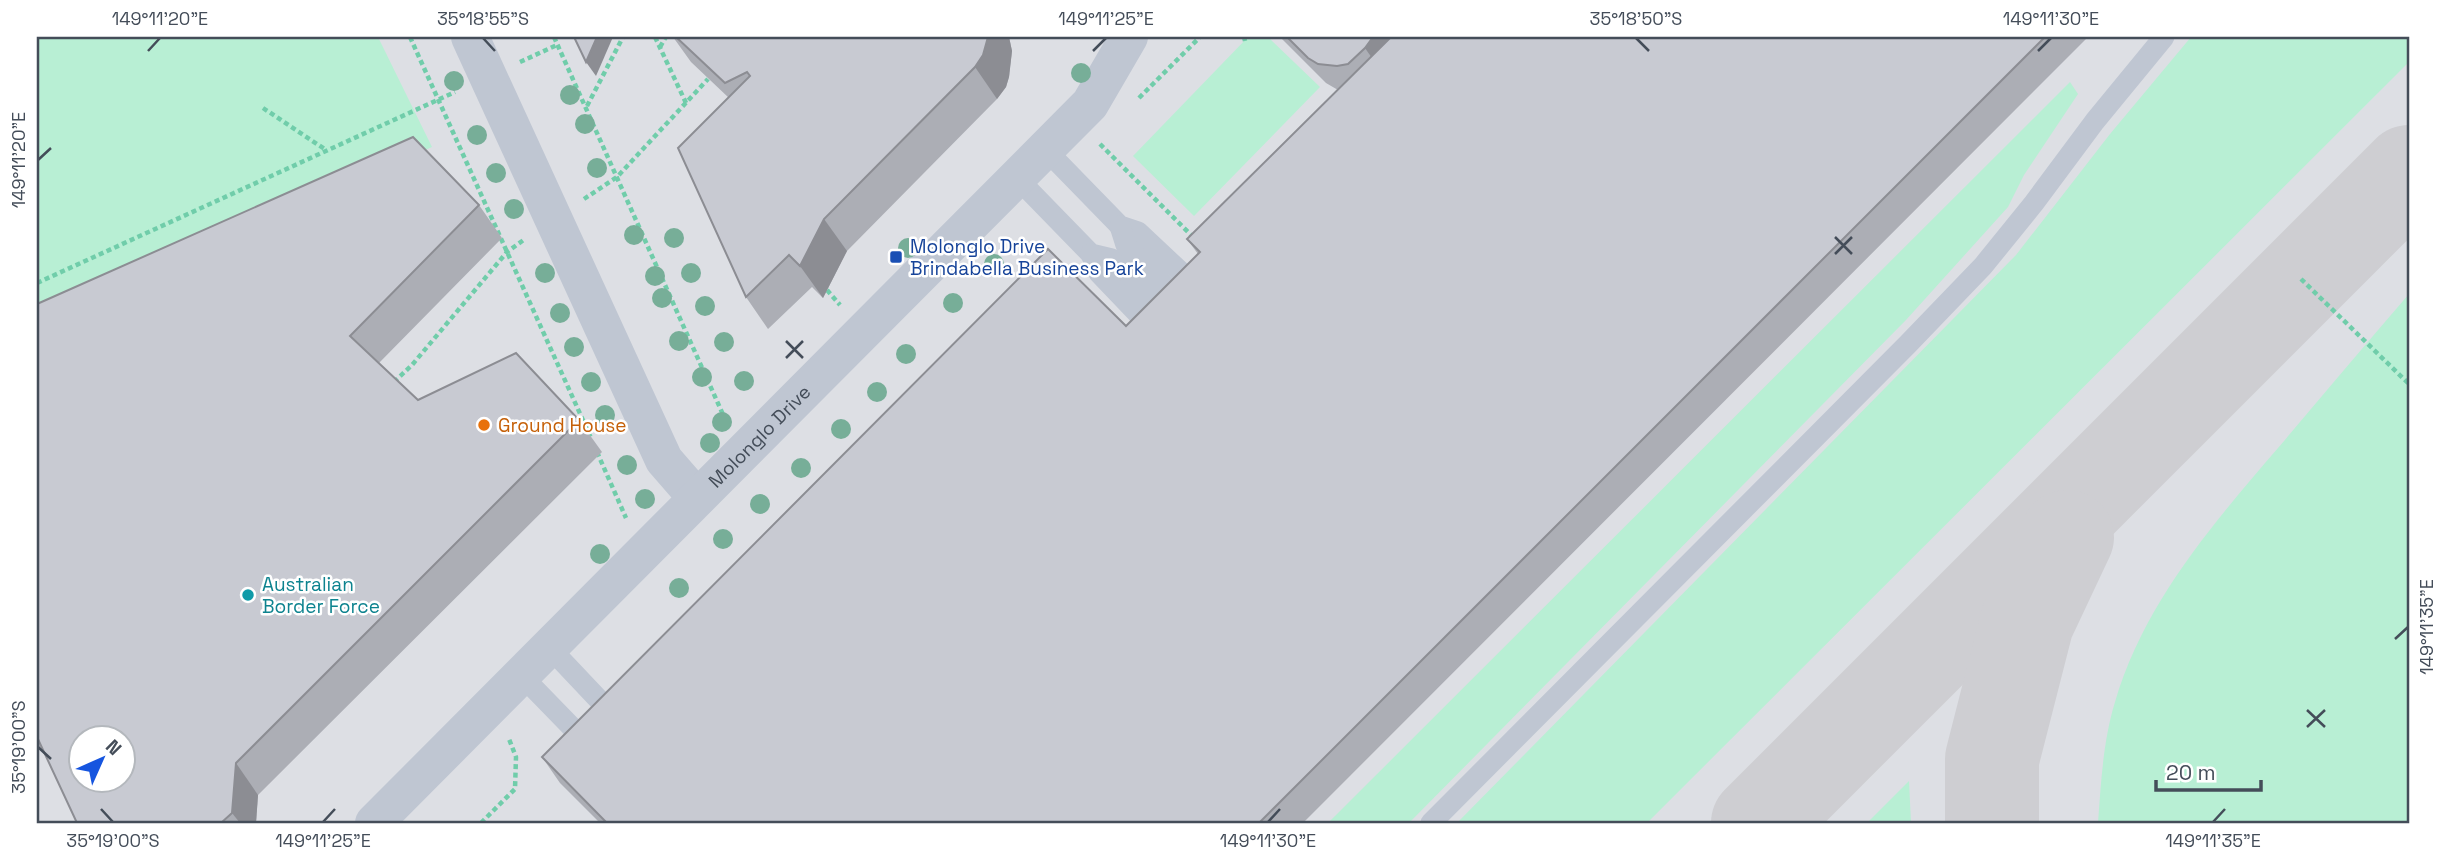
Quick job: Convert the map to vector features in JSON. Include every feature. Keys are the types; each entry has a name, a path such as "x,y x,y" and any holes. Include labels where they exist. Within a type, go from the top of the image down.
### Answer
{"street":[{"path":"470,37 664,460 697,498"},
{"name":"Molonglo Drive","path":"374,823 1090,104 1129,37"}],"lane":[{"path":"1431,823 1983,266 2164,37"},
{"path":"1045,149 1120,226 1126,244 1190,324 1155,305 1112,259 1091,254"},
{"path":"1017,178 1091,254 1099,273 1142,318 1153,343"},
{"path":"1120,226 1138,232 1194,280"},
{"path":"549,647 634,736"},
{"path":"521,675 594,749"}],"path":[{"path":"410,37 591,439"},
{"path":"554,37 729,427"},
{"path":"586,107 623,37"},
{"path":"655,37 686,103"},
{"path":"660,47 666,37"},
{"path":"37,283 557,45"},
{"path":"617,177 708,79"},
{"path":"262,108 326,150"},
{"path":"1096,141 1208,253 1194,280"},
{"path":"391,385 412,365 507,252"},
{"path":"2301,279 2409,384"},
{"path":"827,290 845,311"},
{"path":"597,451 630,526"},
{"path":"481,823 515,789 516,757 505,730"}],"shaded area":[{"path":"37,37 2409,37 2409,823 37,823"}],"green space":[{"path":"37,37 378,37 432,147 38,319"},
{"path":"1248,37 1268,37 1320,87 1194,216 1133,156"},
{"path":"2191,37 2409,37 2409,62 1647,823 1457,823 2016,255 2110,134"},
{"path":"2070,82 2078,94 2024,175 2008,207 1906,320 1409,823 1328,823"},
{"path":"2409,294 2409,823 2098,823 2105,747 2115,702 2143,631 2162,598 2229,506"},
{"path":"1909,781 1911,823 1867,823"}],"building":[{"path":"574,37 597,37 586,62"},
{"path":"676,37 988,37 983,55 975,67 824,219 800,266 789,255 746,297 678,148 750,76 747,72 725,83"},
{"path":"1287,37 1373,37 1348,64 1337,66 1318,64"},
{"path":"1391,37 2045,37 1259,823 607,823 542,757 1048,249 1126,326 1200,252 1187,239"},
{"name":"Australian Border Force","path":"413,137 479,205 350,336 418,400 516,353 579,420 236,763 232,813 221,823 77,823 37,737 37,304"}],"taxiway":[{"path":"1758,823 2409,172"},
{"path":"1992,823 1992,759 2027,622 2067,537"}],"place":[{"name":"Molonglo Drive Brindabella Business Park","path":"896,257"},
{"name":"Ground House","path":"484,425"},
{"name":"Australian Border Force","path":"248,595"}]}
